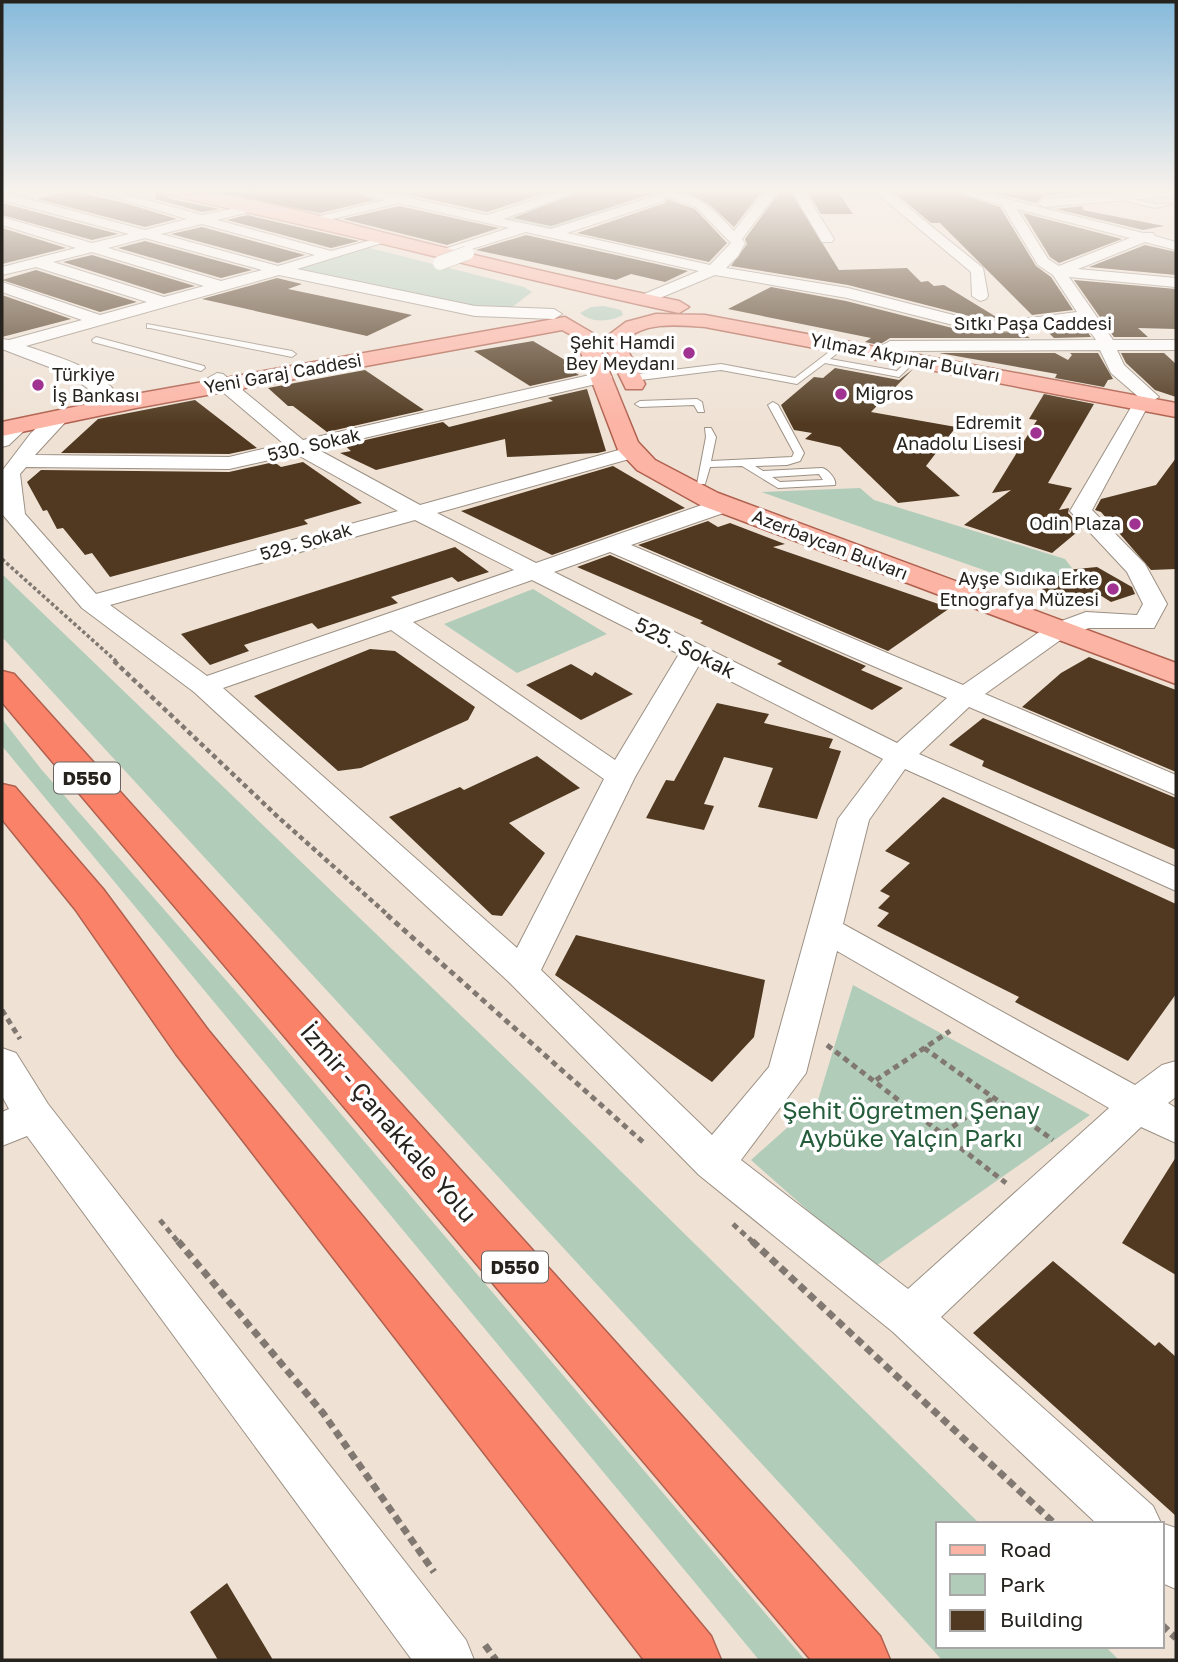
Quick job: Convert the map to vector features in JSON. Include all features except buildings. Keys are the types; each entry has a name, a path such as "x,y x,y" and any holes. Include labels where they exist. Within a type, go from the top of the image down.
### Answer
{"highway":[{"name":"İzmir - Çanakkale Yolu","path":"2,681 856,1660"},
{"path":"2,795 89,899 192,1042 687,1660"}],"main road":[{"name":"Azerbaycan Bulvarı","path":"475,269 540,285 563,300 560,314 584,334 603,377 627,445 646,465 667,479 724,505 1176,674"},
{"path":"481,269 639,313"},
{"name":"Yeni Garaj Caddesi","path":"2,409 110,396 214,377 277,371 560,314 600,299 636,306 639,313"},
{"name":"Azerbaycan Bulvarı","path":"639,313 612,340 632,378 656,443 703,473 789,517 1176,652"},
{"path":"560,314 591,328 639,313"},
{"name":"Yılmaz Akpınar Bulvarı","path":"639,313 705,321 1146,401 1176,403"},
{"name":"Yılmaz Akpınar Bulvarı","path":"639,313 890,346 1146,401 1176,410"},
{"name":"Yeni Garaj Caddesi","path":"11,427 214,377"}],"street":[{"path":"55,269 162,302"},
{"path":"163,269 220,286"},
{"path":"273,269 475,311 560,314"},
{"path":"5,345 283,269"},
{"path":"707,269 848,293 972,325 1006,326 1088,315"},
{"path":"975,269 978,271 980,296"},
{"path":"714,1163 787,1073 854,818 900,756 965,696 1057,631 1086,620 1145,623 1155,604 1137,569 1081,511 1146,401 1109,358 1108,345 1059,272 1053,269"},
{"path":"1059,272 1068,269"},
{"path":"639,313 714,270"},
{"path":"1059,272 1176,284"},
{"path":"2,287 98,320"},
{"path":"5,345 86,377 104,387 110,396"},
{"name":"Sıtkı Paşa Caddesi","path":"890,346 1176,345"},
{"name":"525. Sokak","path":"214,377 302,449 415,510 900,756 1176,880"},
{"name":"530. Sokak","path":"18,461 229,463 302,449 603,377"},
{"path":"60,417 38,437 10,474 8,513 91,603 204,686 522,973 714,1163 909,1317 1133,1522"},
{"path":"2,441 11,427"},
{"name":"529. Sokak","path":"91,603 415,510 634,452"},
{"path":"204,686 724,505"},
{"path":"612,545 1176,786"},
{"path":"395,621 620,777"},
{"path":"522,973 620,777 694,652"},
{"path":"823,928 1176,1127"},
{"path":"13,1054 18,1122 446,1651"},
{"path":"909,1317 1138,1105 1176,1076"}],"lane":[{"path":"150,326 292,354"},
{"path":"96,340 214,377"},
{"path":"632,378 721,367 797,381 842,345"},
{"path":"823,360 899,374 914,359"},
{"path":"640,404 697,402 701,410"},
{"path":"708,430 711,438 703,473 744,463 787,462 798,456 773,405"},
{"path":"744,463 761,474 778,485 831,483 822,471 761,474"}],"path":[{"path":"2,559 59,613 136,679 278,817 655,1153"},
{"path":"2,1010 13,1054"},
{"path":"876,1080 973,1013"},
{"path":"796,1035 834,1047 1031,1203"},
{"path":"924,1048 1079,1159"},
{"path":"944,1133 993,1098"},
{"path":"156,1215 323,1413 441,1581"},
{"path":"727,1219 844,1324 1053,1522"},
{"path":"446,1651 496,1660"}],"green space":[{"path":"293,269 451,269 524,287 532,292 511,308 486,310"},
{"path":"604,306 621,310 623,315 601,320 590,319 580,313 591,307"},
{"path":"860,488 874,500 1065,559 1078,576 1072,581 1021,583 761,492"},
{"path":"2,574 526,1078 978,1522 936,1522 936,1648 1107,1648 1119,1660 942,1660 2,637"},
{"path":"533,589 607,634 517,673 444,624"},
{"path":"2,719 41,769 273,1034 805,1660 759,1660 2,746"},
{"name":"Şehit Öğretmen Şenay Aybüke Yalçın Parkı","path":"853,985 1090,1115 873,1268 751,1160 818,1100"}],"place":[{"name":"Şehit Hamdi Bey Meydanı","path":"689,353"},
{"name":"Türkiye İş Bankası","path":"38,385"},
{"name":"Migros","path":"841,394"},
{"name":"Edremit Anadolu Lisesi","path":"1036,433"},
{"name":"Odin Plaza","path":"1135,524"},
{"name":"Ayşe Sıdıka Erke Etnografya Müzesi","path":"1113,589"}]}
